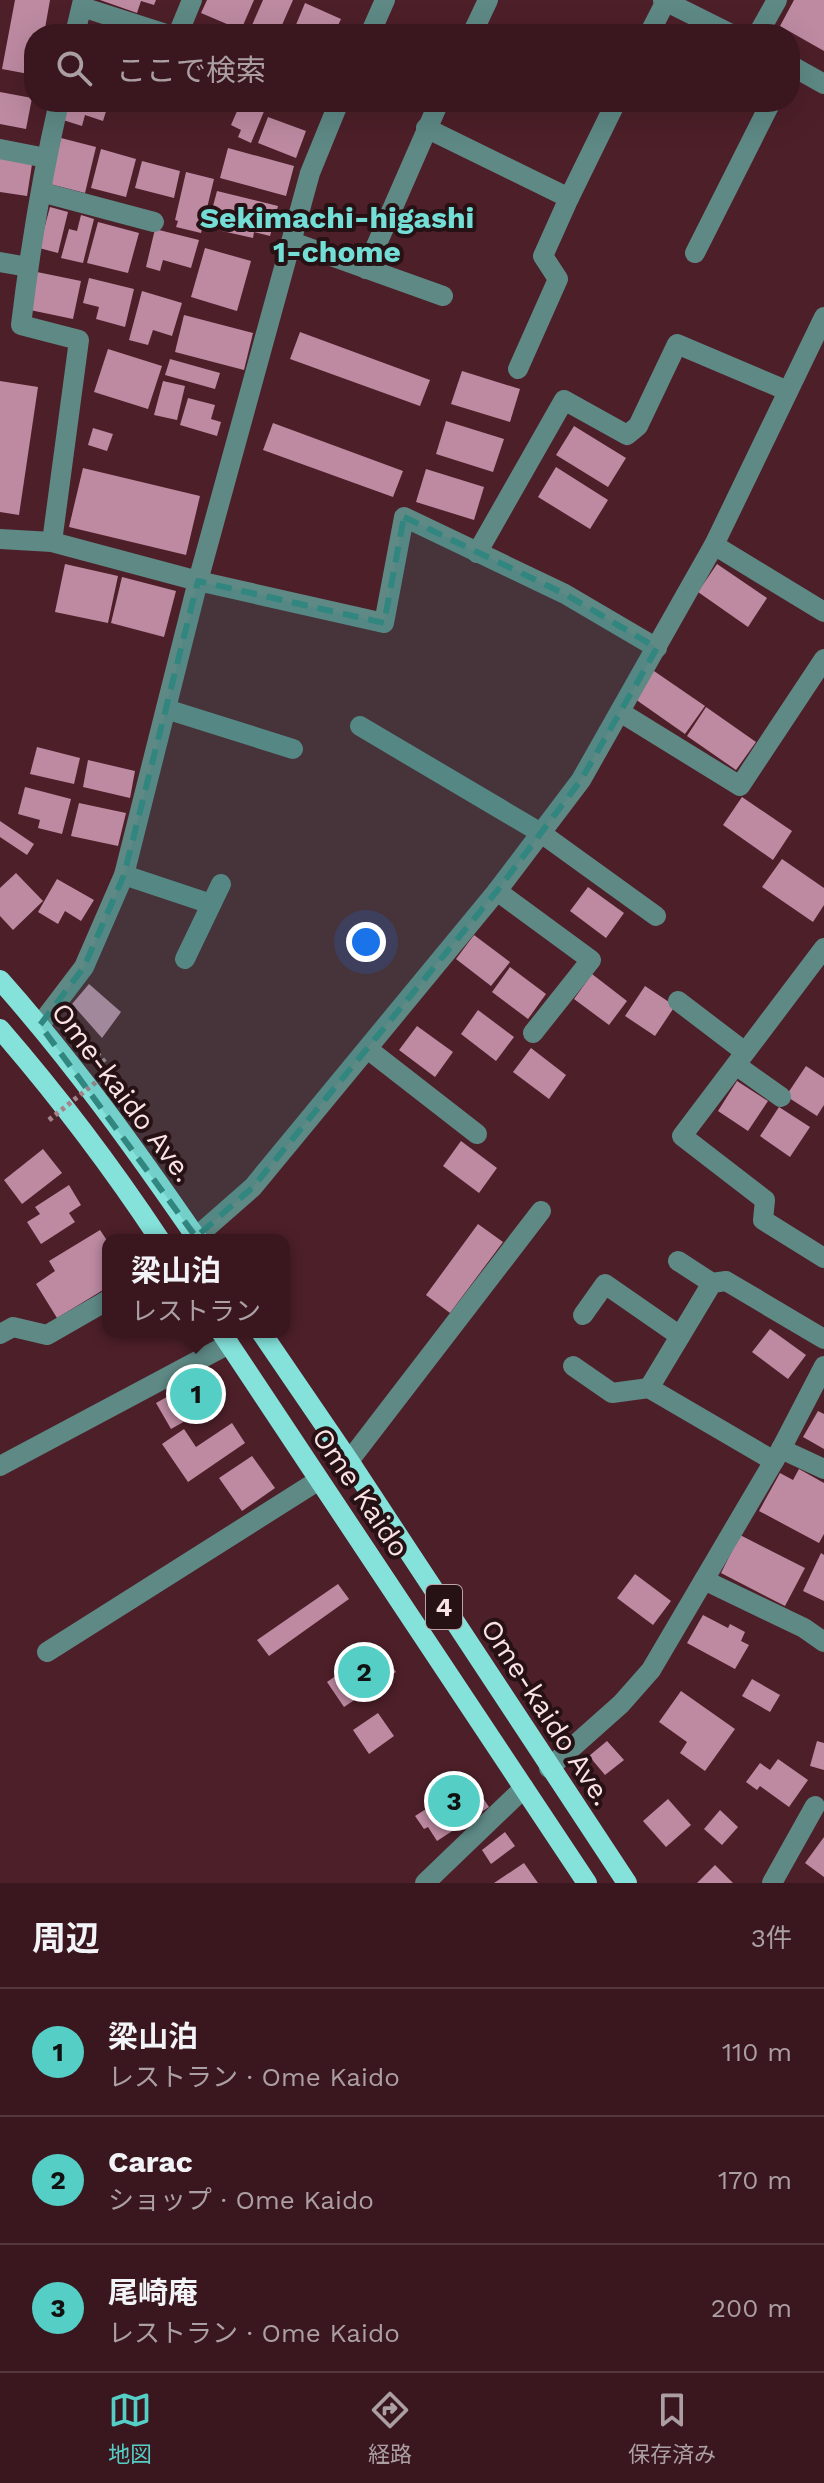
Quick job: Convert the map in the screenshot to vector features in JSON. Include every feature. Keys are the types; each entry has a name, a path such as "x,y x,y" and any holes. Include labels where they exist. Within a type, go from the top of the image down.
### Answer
{"main road":[{"name":"Ome-kaido Ave.","path":"0,980 40,1025 127,1138 194,1234"},
{"path":"0,1029 74,1119 156,1234"},
{"name":"Ome Kaido","path":"225,1338 587,1883"},
{"name":"Ome-kaido Ave.","path":"265,1338 627,1883"}],"street":[{"path":"182,24 192,0"},
{"path":"374,24 385,0"},
{"path":"477,24 488,0"},
{"path":"653,24 664,0 711,24"},
{"path":"764,24 777,0"},
{"path":"77,24 82,3 139,24"},
{"path":"800,71 824,84"},
{"path":"52,542 79,340 21,325 46,158 57,112"},
{"path":"40,1025 84,967 124,875 198,581 310,173 335,112"},
{"path":"366,269 434,112"},
{"path":"518,369 558,279 543,256 611,112"},
{"path":"695,253 766,112"},
{"path":"426,128 569,198"},
{"path":"0,149 46,158"},
{"path":"41,192 154,222"},
{"path":"292,242 443,296"},
{"path":"0,262 28,267"},
{"path":"201,1234 253,1187 369,1050 497,891 581,780 714,545 788,391 819,339 824,317"},
{"path":"477,553 564,400 627,435 638,426 677,344 788,391"},
{"path":"0,539 52,542 198,581 384,623 404,517 565,594 657,648"},
{"path":"714,545 824,612"},
{"path":"620,712 740,786 824,659"},
{"path":"166,709 293,749"},
{"path":"360,726 541,833 656,916"},
{"path":"124,875 211,904"},
{"path":"185,959 221,884"},
{"path":"497,891 591,960 533,1033"},
{"path":"824,948 682,1136 765,1200 763,1220 824,1258"},
{"path":"678,1001 781,1097"},
{"path":"369,1050 477,1134"},
{"path":"349,1461 541,1211"},
{"path":"678,1261 712,1283 726,1281 824,1339"},
{"path":"649,1388 712,1283"},
{"path":"583,1315 605,1284 680,1336"},
{"path":"0,1334 13,1327 47,1335 102,1303"},
{"path":"0,1466 225,1338"},
{"path":"573,1366 612,1393 649,1388 778,1455 824,1469"},
{"path":"549,1768 621,1704 651,1670 778,1455 824,1366"},
{"path":"47,1652 319,1480"},
{"path":"704,1580 804,1628 824,1642"},
{"path":"425,1883 524,1788"},
{"path":"772,1883 815,1806"}],"path":[{"path":"49,1120 111,1070 77,1028"}],"highlighted area":[{"path":"404,517 565,594 657,648 581,780 497,891 253,1187 196,1237 40,1025 84,967 124,875 198,581 384,623"}],"building":[{"path":"15,0 50,0 46,24 24,24 24,73 2,69"},
{"path":"100,0 156,0 154,5 141,1 137,13"},
{"path":"207,0 254,0 244,24 227,24 201,13"},
{"path":"263,0 293,0 282,24 252,24"},
{"path":"794,0 824,0 824,51 800,37 800,24 781,24"},
{"path":"305,3 341,19 339,24 296,24"},
{"path":"0,92 24,96 24,112 29,112 26,129 0,124"},
{"path":"66,112 106,112 103,121 85,115 82,126 63,120"},
{"path":"237,112 264,112 251,143 238,137 241,130 231,125"},
{"path":"268,117 306,131 296,158 258,143"},
{"path":"61,138 96,147 85,193 50,184"},
{"path":"228,148 294,166 286,196 220,178"},
{"path":"101,149 136,159 126,197 91,188"},
{"path":"0,153 33,158 27,196 0,192"},
{"path":"142,161 180,171 174,198 135,188"},
{"path":"186,172 214,179 201,233 176,227"},
{"path":"217,191 278,206 270,236 254,232 253,238 222,231 223,224 209,221"},
{"path":"50,207 68,212 58,253 39,248"},
{"path":"81,215 94,219 83,263 61,258 69,229 77,231"},
{"path":"98,222 139,233 128,273 87,263"},
{"path":"155,229 199,240 191,268 163,260 160,271 146,267"},
{"path":"205,248 251,261 237,311 191,297"},
{"path":"37,272 81,281 73,319 30,310"},
{"path":"89,278 134,289 125,327 96,319 99,307 83,303"},
{"path":"142,291 182,303 172,336 153,330 148,345 129,340"},
{"path":"184,315 253,333 244,370 175,352"},
{"path":"300,332 430,380 420,406 290,359"},
{"path":"108,349 162,366 148,409 94,392"},
{"path":"170,359 220,373 215,389 165,375"},
{"path":"462,371 520,389 510,422 451,404"},
{"path":"0,381 38,387 19,515 0,512"},
{"path":"163,381 185,386 177,420 154,415"},
{"path":"188,398 215,405 211,419 221,422 217,436 180,425"},
{"path":"446,421 504,439 493,472 436,454"},
{"path":"273,423 403,471 393,497 263,450"},
{"path":"574,426 626,458 608,487 556,455"},
{"path":"93,428 113,434 107,451 88,445"},
{"path":"556,467 608,500 590,529 538,497"},
{"path":"83,468 200,496 186,555 69,527"},
{"path":"426,469 484,487 474,520 416,502"},
{"path":"65,564 118,576 108,623 55,612"},
{"path":"717,564 767,598 748,627 698,592"},
{"path":"122,577 176,591 164,637 111,623"},
{"path":"654,671 705,706 685,734 635,699"},
{"path":"706,707 756,742 736,770 687,736"},
{"path":"37,747 80,758 74,784 30,774"},
{"path":"88,760 135,771 130,798 83,787"},
{"path":"25,787 71,799 62,834 38,828 40,820 18,814"},
{"path":"742,797 792,831 773,860 723,825"},
{"path":"79,803 126,813 118,846 71,836"},
{"path":"0,821 34,844 27,855 0,837"},
{"path":"782,859 824,888 824,905 813,922 762,887"},
{"path":"16,873 43,901 13,930 0,916 0,888"},
{"path":"57,879 94,900 81,921 65,911 58,924 38,912"},
{"path":"588,887 624,913 606,938 570,911"},
{"path":"474,935 510,962 491,986 456,959"},
{"path":"510,967 546,994 528,1019 492,992"},
{"path":"592,974 627,1001 609,1025 574,999"},
{"path":"89,984 121,1012 102,1038 72,1004"},
{"path":"645,986 675,1006 655,1036 625,1016"},
{"path":"478,1010 514,1037 496,1061 461,1034"},
{"path":"417,1026 453,1052 435,1077 399,1050"},
{"path":"531,1048 566,1075 549,1099 513,1072"},
{"path":"806,1066 824,1078 824,1105 817,1116 786,1096"},
{"path":"737,1081 768,1101 748,1131 718,1111"},
{"path":"779,1107 810,1127 790,1157 760,1136"},
{"path":"461,1141 497,1168 479,1193 443,1166"},
{"path":"43,1149 62,1173 22,1204 4,1180"},
{"path":"69,1185 81,1205 69,1213 75,1222 41,1244 27,1222 40,1214 35,1207"},
{"path":"478,1224 503,1242 450,1313 426,1295"},
{"path":"100,1230 103,1234 102,1291 57,1318 36,1284 55,1271 49,1261"},
{"path":"770,1329 806,1355 788,1379 752,1352"},
{"path":"202,1377 217,1403 171,1429 156,1403"},
{"path":"818,1411 824,1414 824,1449 803,1437"},
{"path":"232,1423 245,1443 188,1482 162,1444 184,1429 196,1447"},
{"path":"252,1456 275,1488 242,1511 219,1478"},
{"path":"799,1469 824,1483 824,1534 819,1543 759,1511 780,1473 793,1480"},
{"path":"740,1535 805,1568 785,1606 721,1573"},
{"path":"821,1553 824,1555 824,1601 803,1591"},
{"path":"635,1574 671,1601 653,1625 617,1598"},
{"path":"338,1584 349,1599 269,1656 257,1640"},
{"path":"703,1615 728,1628 730,1624 745,1632 741,1641 749,1645 735,1669 687,1643"},
{"path":"379,1646 396,1672 344,1707 327,1682"},
{"path":"752,1679 780,1695 770,1712 742,1696"},
{"path":"681,1691 735,1729 705,1771 680,1753 687,1742 659,1722"},
{"path":"378,1713 394,1736 369,1754 353,1730"},
{"path":"607,1741 624,1760 605,1775 589,1756"},
{"path":"817,1741 824,1743 824,1770 810,1766"},
{"path":"778,1759 808,1780 789,1807 760,1786 757,1790 746,1782 760,1763 770,1770"},
{"path":"467,1774 489,1807 437,1841 428,1827 424,1829 415,1816 437,1802 433,1796"},
{"path":"668,1799 691,1825 666,1847 643,1821"},
{"path":"720,1810 738,1827 722,1845 704,1829"},
{"path":"505,1832 515,1846 491,1864 482,1850"},
{"path":"824,1837 824,1877 805,1863"},
{"path":"524,1863 538,1883 494,1883"},
{"path":"715,1865 733,1883 697,1883"}],"place":[{"name":"梁山泊","path":"196,1394"},
{"name":"Carac","path":"364,1672"},
{"name":"尾崎庵","path":"454,1801"}],"district":[{"name":"Sekimachi-higashi 1-chome","path":"337,235"}]}
